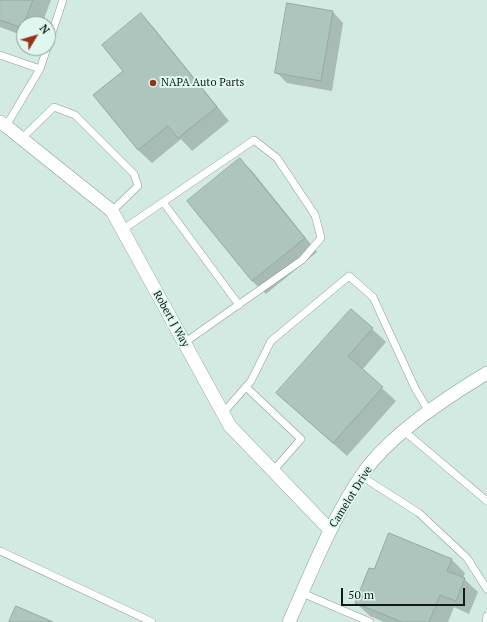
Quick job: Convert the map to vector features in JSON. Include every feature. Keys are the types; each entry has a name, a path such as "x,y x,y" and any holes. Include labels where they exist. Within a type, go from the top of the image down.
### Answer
{"street":[{"name":"Robert J Way","path":"3,124 112,211 230,426 330,530"},
{"name":"Camelot Drive","path":"289,622 330,530 362,476 386,447 404,431 428,412 487,372"}],"lane":[{"path":"56,22 63,0"},
{"path":"0,56 40,69"},
{"path":"3,124 40,69 45,56"},
{"path":"22,139 54,107 75,115 134,174 138,186 112,211"},
{"path":"122,230 254,140 277,158 315,214 321,238 302,260 184,343"},
{"path":"163,202 239,305"},
{"path":"223,413 251,381 272,341 349,276 373,297 415,388 428,412"},
{"path":"246,387 300,439 273,471"},
{"path":"404,431 487,501"},
{"path":"362,476 419,513 467,558 487,589"},
{"path":"0,551 152,622"},
{"path":"302,593 370,622"},
{"path":"486,622 487,616"}],"building":[{"path":"0,0 33,0 27,16 16,16 16,26 0,20"},
{"path":"287,3 333,11 321,81 275,73"},
{"name":"NAPA Auto Parts","path":"141,13 217,107 178,138 168,126 138,150 93,95 123,71 102,45"},
{"path":"240,158 305,238 252,281 187,201"},
{"path":"351,309 373,328 348,356 383,387 333,443 276,393"},
{"path":"389,533 452,559 447,571 465,578 456,601 440,595 429,622 402,622 355,603 369,568 374,569"},
{"path":"16,606 53,622 9,622"}],"place":[{"name":"NAPA Auto Parts","path":"153,83"}]}
